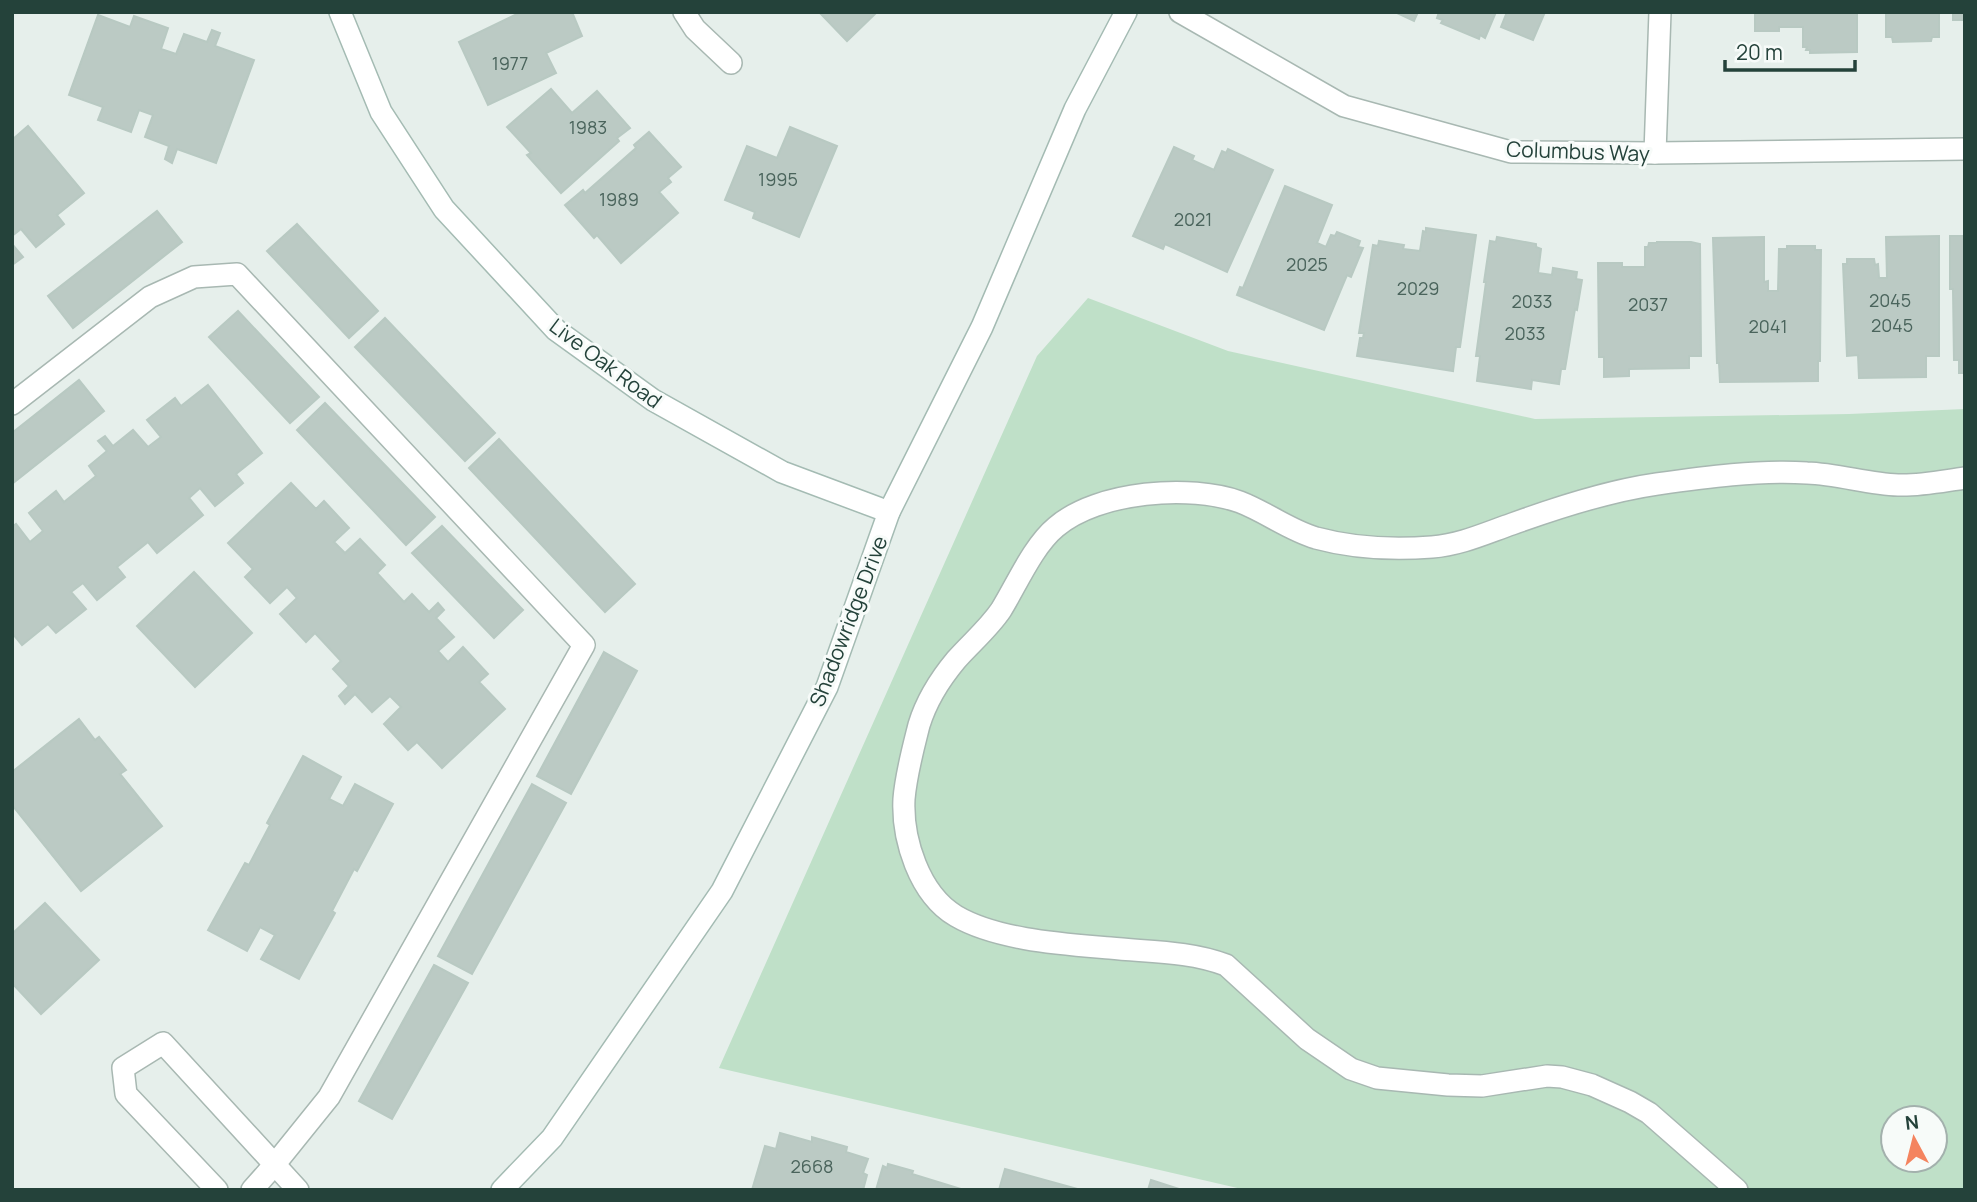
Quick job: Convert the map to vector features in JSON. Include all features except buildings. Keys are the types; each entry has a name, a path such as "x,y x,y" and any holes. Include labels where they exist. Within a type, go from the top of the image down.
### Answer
{"street":[{"name":"Live Oak Road","path":"340,12 381,112 444,209 556,330 653,400 782,472 888,512"},
{"path":"684,12 695,29 732,63"},
{"name":"Shadowridge Drive","path":"502,1190 551,1138 722,891 827,687 888,512 982,327 1075,109 1126,12"},
{"name":"Columbus Way","path":"1180,12 1343,106 1511,152 1965,149"},
{"path":"1654,153 1660,12"},
{"path":"12,404 150,297 194,277 237,274 584,645 329,1097 252,1190"},
{"path":"1737,1190 1649,1113 1592,1085 1547,1076 1482,1086 1437,1085 1377,1078 1351,1069 1307,1039 1226,965 1210,959 1183,955 1053,943 1000,933 954,915 930,894 916,867 908,839 904,802 911,755 922,716 955,661 998,615 1040,546 1056,527 1080,512 1109,501 1181,492 1205,493 1227,497 1247,505 1311,537 1350,545 1386,548 1432,547 1457,543 1568,505 1667,483 1749,474 1804,472 1901,486 1965,478"},
{"path":"217,1190 126,1094 123,1068 163,1043 298,1190"}],"green space":[{"path":"1088,298 1228,351 1535,419 1849,414 1965,409 1965,1190 1246,1190 719,1068 1037,356"}]}
